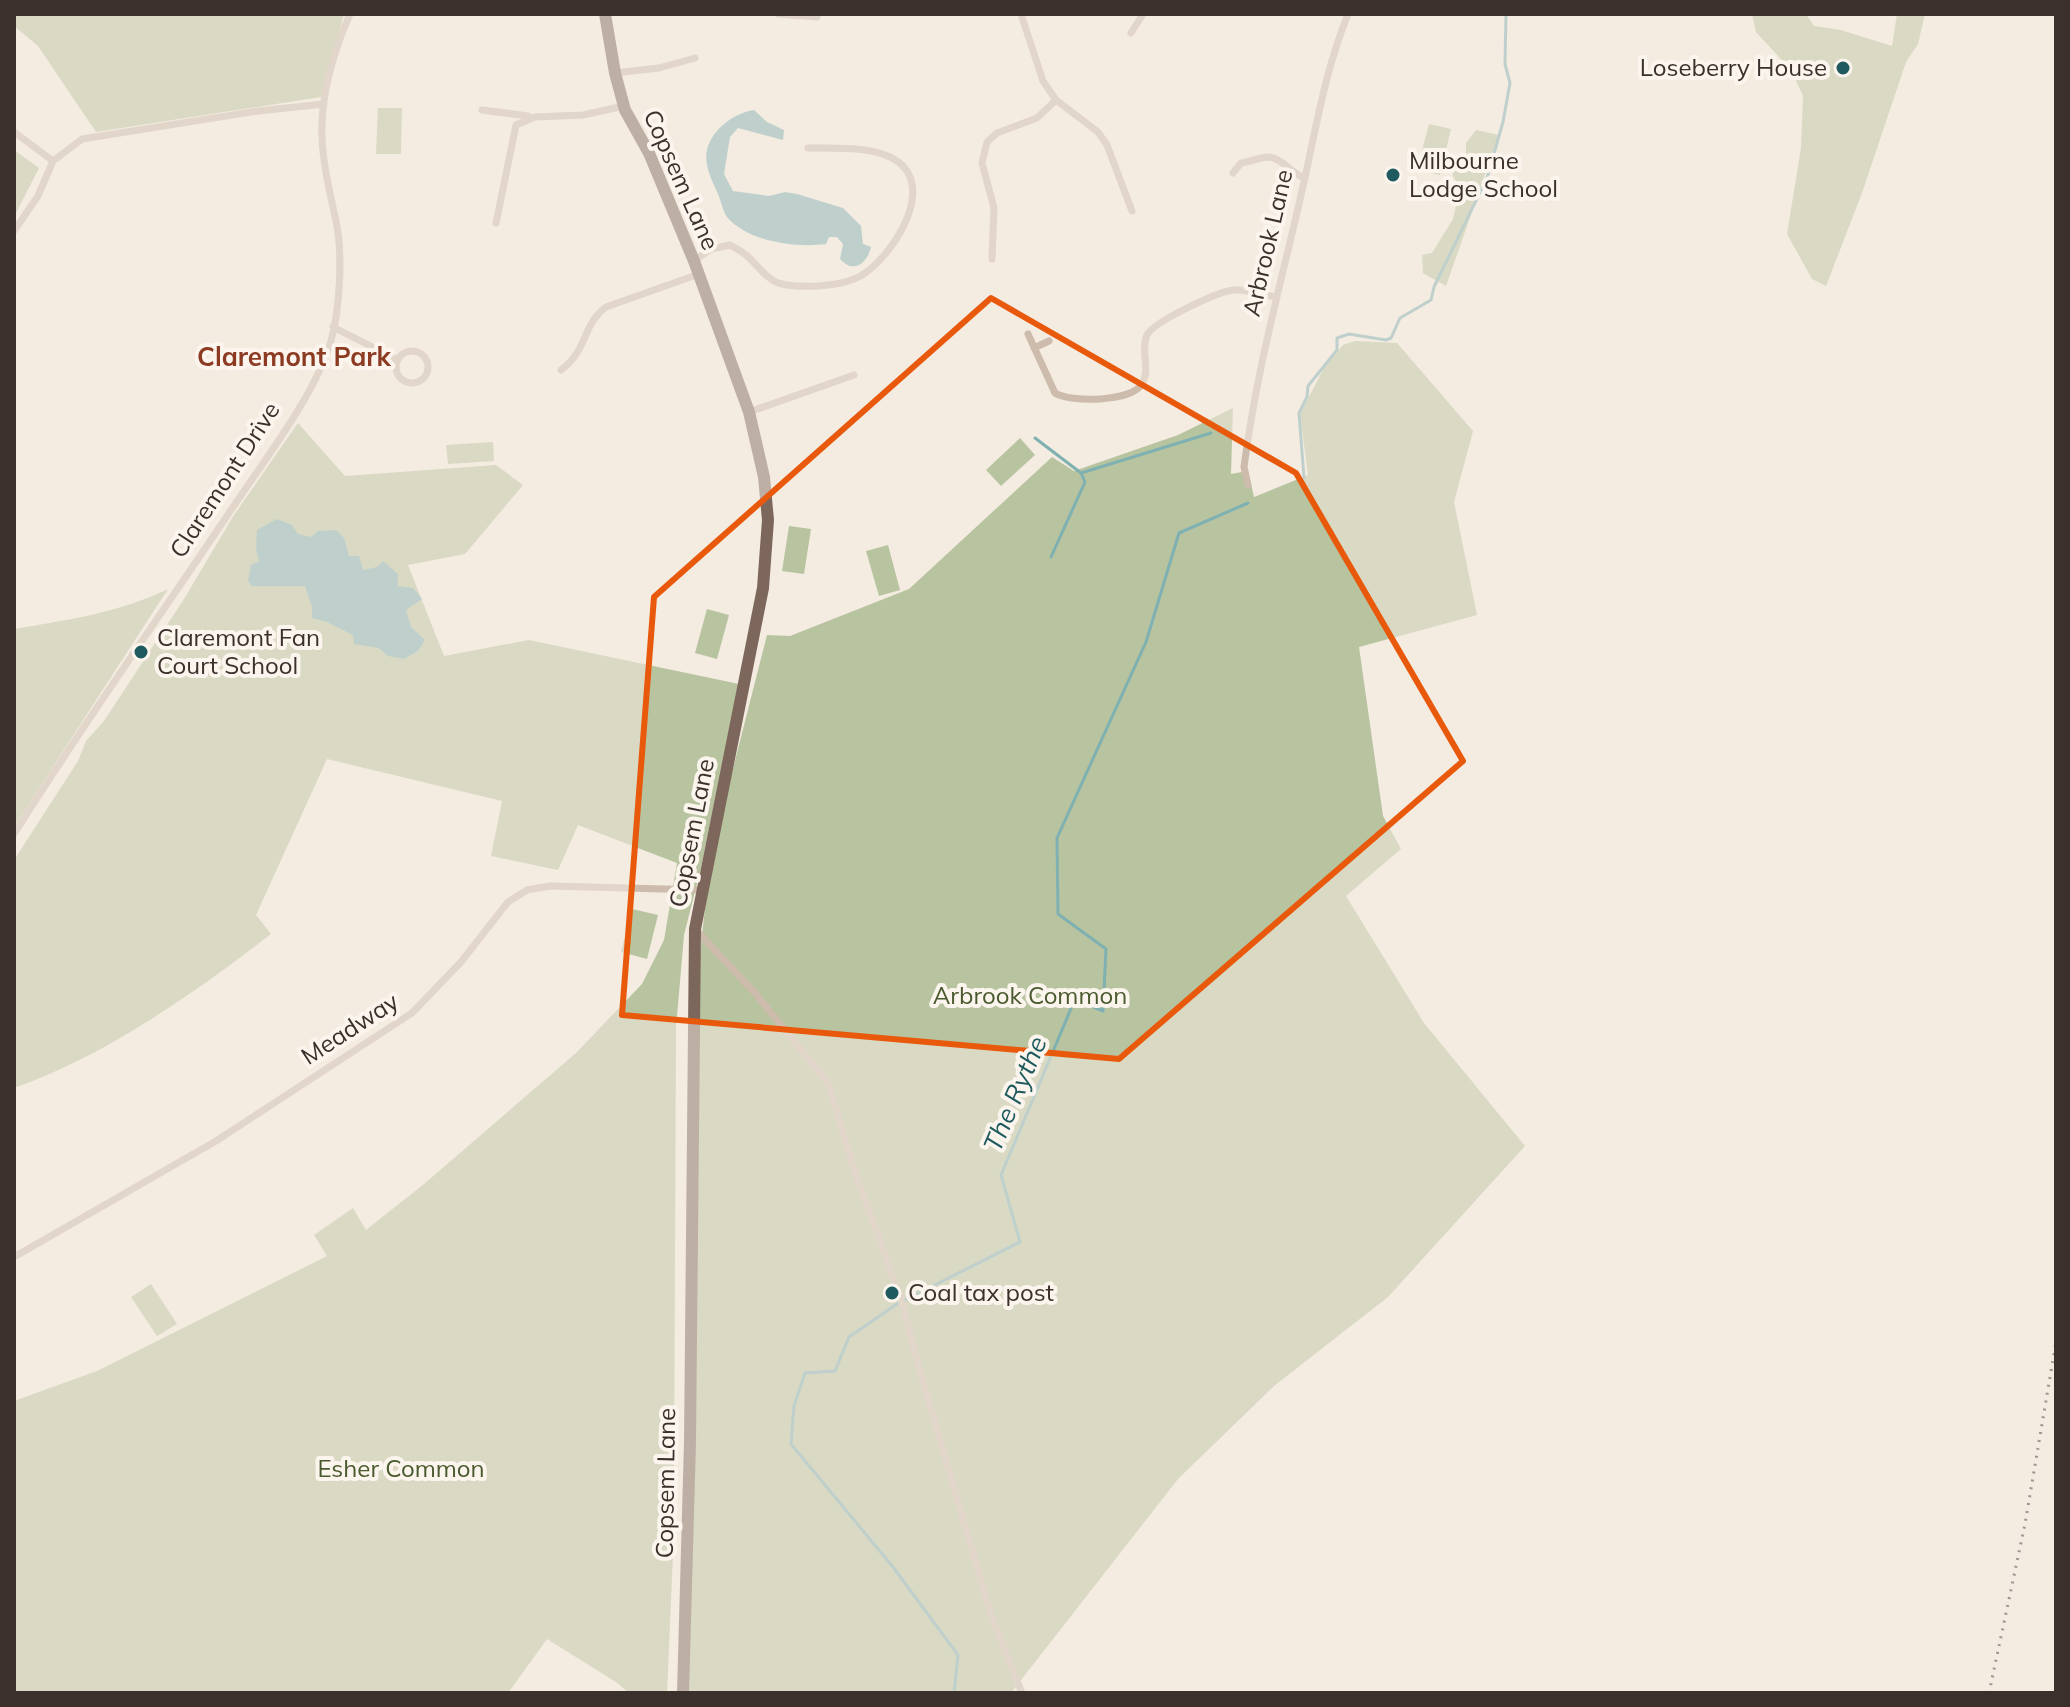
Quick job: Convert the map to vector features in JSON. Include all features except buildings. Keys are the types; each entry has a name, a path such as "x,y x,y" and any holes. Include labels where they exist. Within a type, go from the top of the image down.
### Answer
{"main road":[{"name":"Copsem Lane","path":"605,14 624,106 649,153 694,261 749,412 764,477 768,520 764,583 695,929 690,1442 683,1693"}],"street":[{"name":"Claremont Drive","path":"14,834 320,371 333,327 339,259 337,223 323,156 324,104 350,14"},
{"path":"778,14 817,17"},
{"path":"1021,14 1043,81 1056,100 1098,132 1107,145 1132,211"},
{"path":"1131,33 1143,14"},
{"name":"Arbrook Lane","path":"1248,485 1244,467 1263,350 1328,67 1348,14"},
{"path":"615,73 659,68 695,58"},
{"path":"992,259 994,208 982,163 987,142 997,133 1037,118 1056,100"},
{"path":"14,231 38,196 53,161 82,139 258,111 324,104"},
{"path":"482,110 535,117 583,115 624,106"},
{"path":"496,223 516,125 535,117"},
{"path":"14,132 53,161"},
{"path":"694,261 711,249 730,245 777,282 837,285 861,276 886,255 904,224 912,201 913,182 902,166 868,151 808,148"},
{"path":"1232,156 1241,163"},
{"path":"1233,173 1241,163 1269,157 1304,178"},
{"path":"561,370 575,359 595,315 606,307 699,274"},
{"path":"1028,334 1055,393 1061,396 1123,397 1138,389 1145,378 1145,343 1153,328 1230,291 1276,297"},
{"path":"333,327 398,360"},
{"path":"1034,348 1049,341"},
{"path":"409,352 419,353 427,361 426,375 415,383 406,382 397,370 398,360 409,352"},
{"path":"749,412 854,375"},
{"name":"Meadway","path":"14,1257 216,1141 412,1013 443,984 517,894 550,886 702,890"},
{"path":"695,929 755,993 828,1083 855,1172 902,1303 991,1615 1022,1693"}],"highlighted area":[{"path":"991,298 1296,473 1463,761 1119,1059 622,1015 654,597"}],"green space":[{"path":"14,14 344,14 321,97 96,132 38,46 14,26"},
{"path":"1752,14 1806,14 1814,26 1841,30 1892,46 1897,14 1925,14 1918,44 1906,62 1862,193 1826,286 1812,279 1787,234 1801,148 1803,96 1791,70 1756,32"},
{"path":"378,108 402,108 401,154 376,154"},
{"path":"1429,124 1451,129 1440,175 1417,170"},
{"path":"1476,130 1499,135 1446,286 1423,273 1422,255 1432,253 1453,219 1460,189 1452,174 1466,161 1466,143"},
{"path":"14,150 39,168 14,217"},
{"name":"Arbrook Common","path":"1355,341 1397,343 1473,431 1454,502 1477,615 1359,647 1383,816 1401,849 1346,896 1424,1023 1525,1146 1388,1297 1274,1386 1178,1479 1011,1693 687,1693 698,970 711,855 767,635 790,636 909,589 1052,457 1074,471 1178,435 1233,408 1231,474 1248,471 1254,497 1308,475 1300,414 1324,368 1343,345"},
{"name":"Esher Common","path":"298,423 345,476 496,465 523,485 465,554 408,565 444,656 529,640 739,684 684,935 676,1028 676,1485 667,1693 629,1693 547,1639 508,1693 14,1693 14,1401 97,1371 327,1256 314,1235 353,1208 366,1230 576,1053 642,984 664,940 677,863 578,825 558,870 491,856 502,801 327,759 256,915 271,934 148,1021 83,1058 14,1088 14,860 78,761 86,741 104,721 184,599 234,515"},
{"path":"1020,438 1035,455 1001,486 986,470"},
{"path":"493,442 494,461 448,464 446,445"},
{"path":"789,526 811,529 804,574 782,571"},
{"path":"888,545 900,590 879,596 866,551"},
{"path":"168,589 14,827 14,629 112,610"},
{"path":"707,609 729,615 717,659 695,653"},
{"path":"632,909 658,915 647,959 621,952"},
{"path":"151,1284 177,1324 157,1336 131,1297"}],"water":[{"path":"754,110 767,122 784,130 783,140 738,128 730,137 724,174 733,191 769,196 785,192 843,208 861,226 863,244 871,247 859,265 850,266 840,259 843,244 837,237 829,237 826,244 787,244 760,238 736,226 727,217 708,169 708,146 727,122"},
{"path":"277,519 292,525 298,534 311,537 318,531 336,530 344,538 349,556 359,556 363,570 377,567 383,561 398,574 398,586 413,588 422,599 406,610 411,627 425,640 418,651 404,659 388,656 379,648 354,644 353,635 312,618 305,586 252,586 248,581 251,565 259,561 257,530"}],"waterway":[{"path":"1304,478 1299,413 1307,397 1308,386 1337,350 1337,338 1349,334 1386,340 1391,338 1400,318 1431,300 1434,287 1487,178 1510,83 1505,64 1506,14"},
{"path":"1081,473 1211,433"},
{"path":"1035,438 1081,473 1085,482 1051,557"},
{"name":"The Rythe","path":"954,1693 958,1655 893,1567 791,1444 794,1406 805,1373 835,1371 849,1337 897,1304 1020,1242 1001,1175 1075,999 1103,1011 1106,949 1058,914 1057,838 1146,642 1179,533 1248,503"}],"railway":[{"path":"1989,1693 2025,1524 2056,1342"}],"place":[{"name":"Loseberry House","path":"1843,68"},
{"name":"Milbourne Lodge School","path":"1393,175"},
{"name":"Claremont Fan Court School","path":"141,652"},
{"name":"Coal tax post","path":"892,1293"}],"district":[{"name":"Claremont Park","path":"294,357"}]}
